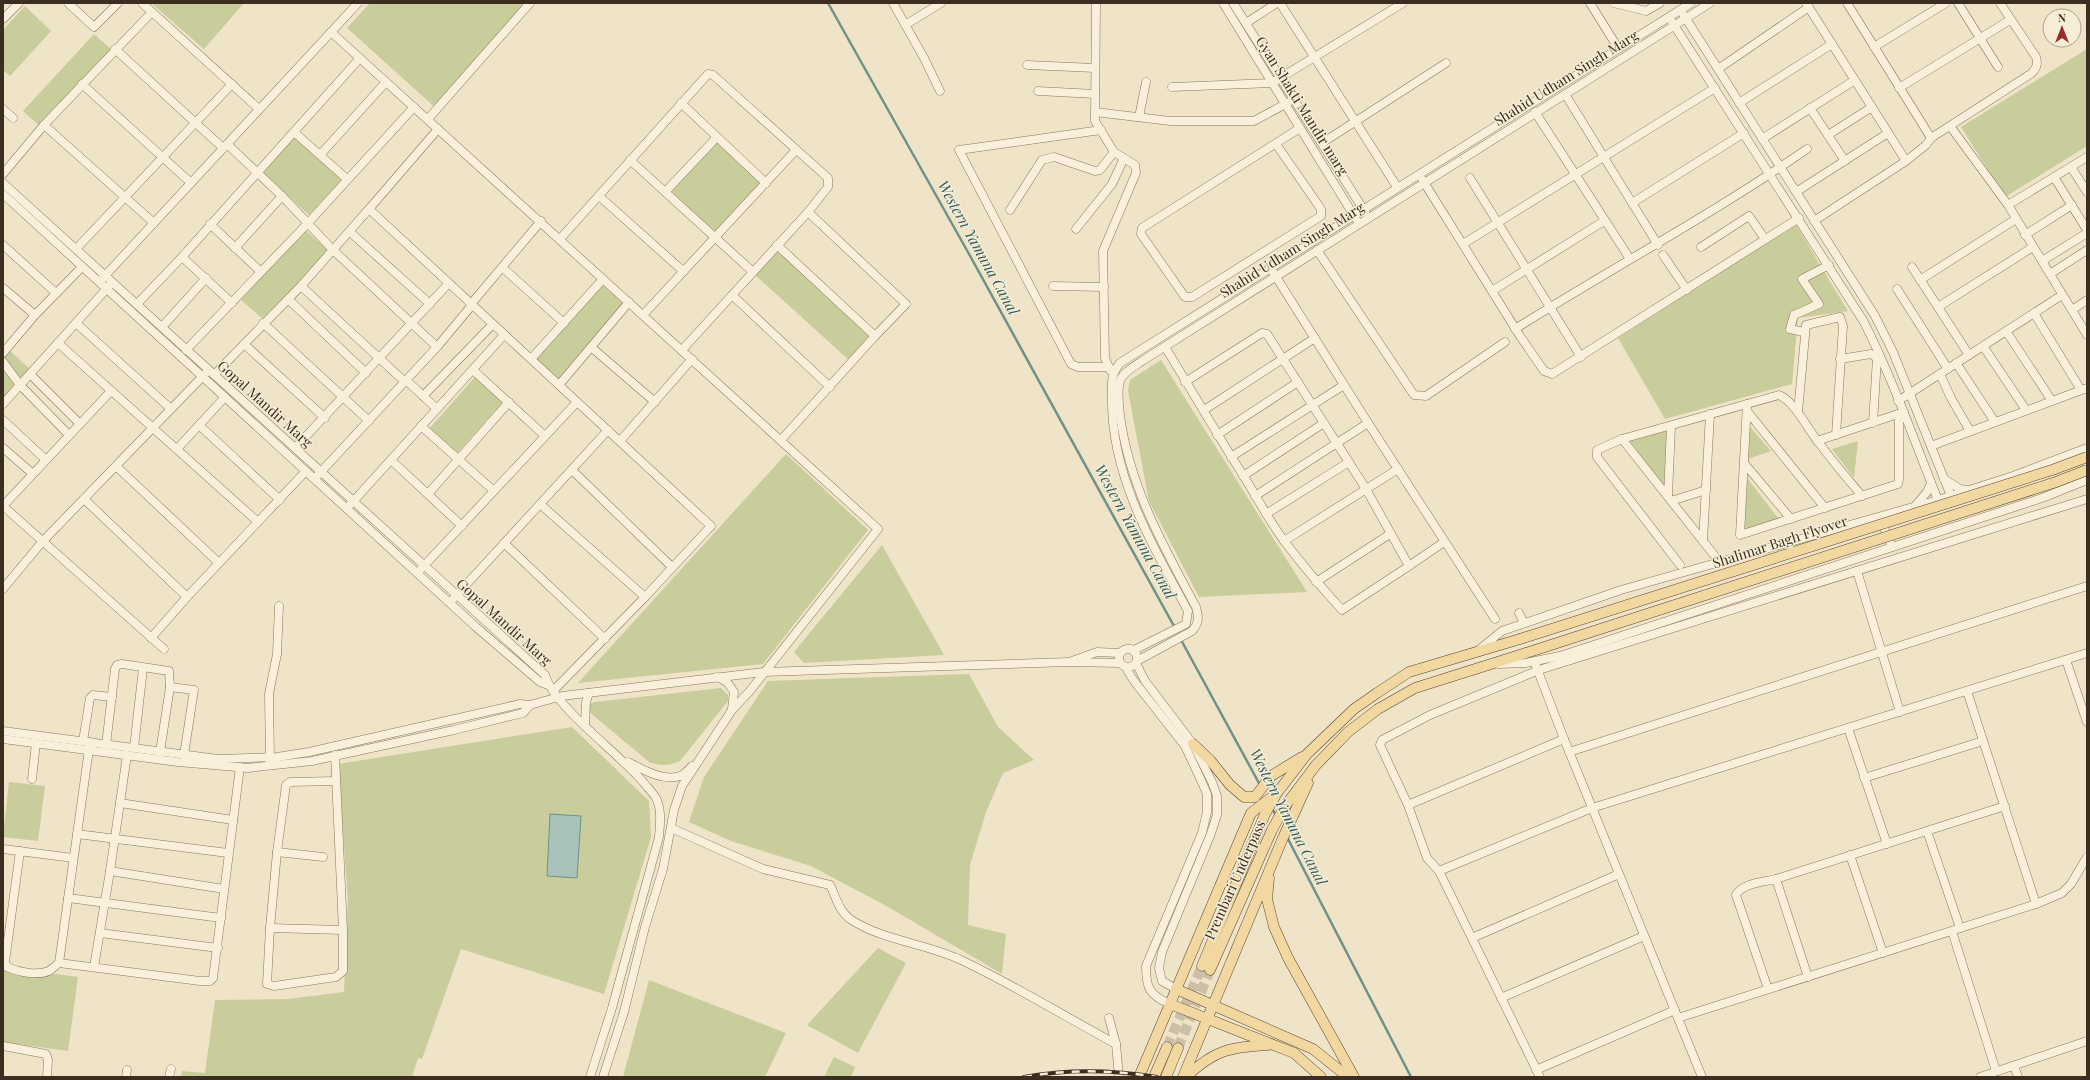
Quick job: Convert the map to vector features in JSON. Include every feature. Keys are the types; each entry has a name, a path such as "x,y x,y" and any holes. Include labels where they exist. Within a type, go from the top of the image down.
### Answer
{"main road":[{"name":"Shalimar Bagh Flyover","path":"1307,754 1354,709 1409,672 1480,649 1520,639 2052,470 2087,457"},
{"name":"Shalimar Bagh Flyover","path":"1316,765 1348,732 1378,709 1415,688 2056,482 2087,470"},
{"path":"1192,744 1210,760 1230,785 1244,797 1255,797 1270,776 1307,754"},
{"name":"Prembari Underpass","path":"1307,754 1263,810 1206,968 1285,806 1316,765"},
{"path":"1184,1077 1270,868 1316,765"},
{"path":"1139,1077 1252,813 1263,810"},
{"path":"1270,868 1268,899 1274,927 1288,958 1354,1077"},
{"path":"1176,989 1313,1049 1348,1077"},
{"path":"1170,1004 1276,1044 1294,1053 1321,1077"},
{"path":"1184,1077 1211,1056 1231,1049 1276,1044"},
{"path":"1154,1077 1167,1046"},
{"path":"1166,1077 1178,1048"}],"street":[{"path":"3,19 19,3"},
{"path":"68,3 94,27 118,3"},
{"path":"142,3 259,109"},
{"path":"102,279 358,3"},
{"path":"428,119 530,3"},
{"path":"893,3 924,58 940,91"},
{"path":"905,24 941,3"},
{"path":"553,691 589,693 764,672 1070,662 1134,666 1137,662 1192,631 1198,622 1196,607 1160,543 1128,459 1120,408 1120,382 1110,370 1105,358 1103,251 1136,173 1135,165 1114,152 1095,120 1096,3"},
{"name":"Gyan Shakti Mandir marg","path":"1223,3 1359,224"},
{"name":"Gyan Shakti Mandir marg","path":"1233,3 1369,217"},
{"path":"1246,23 1279,3 1397,187"},
{"path":"1172,87 1272,83 1281,79 1403,3"},
{"path":"1590,3 1618,48"},
{"path":"1614,3 1646,11 1660,3"},
{"name":"Shahid Udham Singh Marg","path":"1110,370 1397,187 1691,3"},
{"name":"Shahid Udham Singh Marg","path":"1120,382 1123,376 1133,368 1165,347 1424,182 1710,3"},
{"path":"1847,3 1931,138"},
{"path":"1874,47 1946,3"},
{"path":"1958,3 1998,67"},
{"path":"1814,221 1906,161 1926,145 1931,138 2032,73 2038,63 2036,57 2000,3"},
{"path":"1718,69 1807,5 1906,161"},
{"path":"1680,10 1875,316 1893,352 1951,496"},
{"path":"3,174 44,125 152,12"},
{"path":"1669,17 1799,218 1864,322 1881,356 1902,413 1938,500"},
{"path":"1899,88 2010,20"},
{"path":"331,32 541,221 878,529 732,710 682,786 674,810 663,869 645,927 624,1012 603,1077"},
{"path":"1739,103 1832,44"},
{"path":"115,49 195,123 258,173 333,250 437,347"},
{"path":"137,304 182,257 360,58"},
{"path":"1322,143 1446,63"},
{"path":"1027,65 1095,68"},
{"path":"560,239 681,102 707,75 711,74 828,178 828,187 808,212 682,350"},
{"path":"1762,139 1855,80"},
{"path":"320,155 386,82"},
{"path":"1139,117 1146,82"},
{"path":"82,84 191,183"},
{"path":"76,249 232,84"},
{"path":"1463,244 1715,88"},
{"path":"1038,91 1095,94"},
{"path":"1566,94 1658,245"},
{"path":"1095,112 1170,121 1254,122 1294,99"},
{"path":"681,102 766,183"},
{"path":"186,350 308,223 414,107"},
{"path":"1810,108 1845,161"},
{"path":"1828,135 1872,108"},
{"path":"3,109 13,118"},
{"path":"1535,112 1604,221 1630,259"},
{"path":"44,125 154,223"},
{"path":"1950,126 2008,205 2087,335"},
{"path":"1276,144 1321,209 1321,216 1192,298 1185,297 1141,234 1142,228 1300,128"},
{"path":"3,589 42,542 203,376 212,373 244,344 301,286 350,232 438,129"},
{"path":"1100,130 959,150 1072,364 1078,367 1110,370"},
{"path":"294,132 347,179"},
{"path":"1632,204 1744,133"},
{"path":"1796,192 1888,133"},
{"path":"665,192 717,136"},
{"path":"1515,328 1630,259 1658,245 1771,175 1807,149"},
{"path":"643,315 682,271 716,238 796,150"},
{"path":"1010,210 1042,160 1054,157 1095,172 1100,170 1114,152"},
{"path":"2008,205 2087,157"},
{"path":"1076,229 1112,184 1124,158"},
{"path":"630,160 753,272"},
{"path":"2071,167 2087,192"},
{"path":"1419,174 1515,328 1544,371 1548,374 1555,374 1799,218"},
{"path":"2054,177 2087,230"},
{"path":"1470,178 1526,270 1551,306 1581,357"},
{"name":"Gopal Mandir Marg","path":"3,183 76,249 102,279 225,397 450,602 540,682 553,691"},
{"name":"Gopal Mandir Marg","path":"3,194 82,267 102,279"},
{"path":"235,248 282,196"},
{"path":"599,196 682,271"},
{"path":"2026,235 2072,205"},
{"path":"3,731 87,744 127,755 240,767 270,762 322,758 454,730 523,713 530,705 553,691 605,639 711,526 369,209"},
{"path":"781,440 906,304 808,212"},
{"path":"1701,247 1749,216 1765,239"},
{"path":"1920,280 2016,219"},
{"path":"315,479 437,347 541,221"},
{"path":"1492,291 1604,221"},
{"path":"210,224 261,272"},
{"path":"350,232 430,304"},
{"path":"2042,261 2087,233"},
{"path":"3,245 56,293"},
{"path":"777,245 875,336"},
{"path":"1938,307 2033,247"},
{"path":"1317,250 1414,395 1426,396 1505,342"},
{"path":"2050,274 2087,250"},
{"path":"1663,255 1686,290"},
{"path":"182,257 232,303"},
{"path":"1804,332 1790,329 1794,315 1819,304 1802,279 1829,265"},
{"path":"3,353 35,315 82,267"},
{"path":"1912,267 1969,355"},
{"path":"503,268 564,323"},
{"path":"1270,268 1444,542 1495,619"},
{"path":"162,327 206,278"},
{"path":"532,360 603,279"},
{"path":"295,448 344,398 449,283"},
{"path":"3,404 109,285"},
{"name":"Gopal Mandir Marg","path":"109,285 137,304 352,502 545,675 553,691"},
{"path":"301,286 437,409"},
{"path":"1053,286 1104,287"},
{"path":"3,288 35,315"},
{"path":"1897,289 1948,369"},
{"path":"1898,401 2062,294"},
{"path":"732,295 830,387"},
{"path":"288,299 366,373"},
{"path":"2072,310 2087,300"},
{"path":"559,385 629,302"},
{"path":"1931,446 2084,389 2034,313"},
{"path":"1798,412 1804,332 1806,325 1840,317 1843,326 1836,435"},
{"path":"76,323 171,409"},
{"path":"263,323 369,421"},
{"path":"423,396 493,324"},
{"path":"2006,331 2052,401"},
{"path":"1185,382 1262,333 1268,334 1324,422 1336,444 1366,489 1409,566"},
{"path":"346,508 504,335"},
{"path":"1204,410 1315,338"},
{"path":"58,343 258,522"},
{"path":"244,344 324,418"},
{"path":"1983,346 2026,410"},
{"path":"591,347 655,402"},
{"path":"1165,347 1185,382 1204,410 1217,435 1284,541 1316,582 1342,610 1444,542"},
{"path":"1840,359 1871,354 1877,358 1873,422"},
{"path":"620,442 692,359"},
{"path":"3,362 20,385 69,435"},
{"path":"1956,363 1995,422"},
{"path":"473,370 545,436"},
{"path":"1070,662 1097,652 1120,653 1123,650 1134,650 1186,624 1188,611 1153,546 1121,467 1112,410 1110,370"},
{"path":"30,374 80,424"},
{"path":"1940,374 1951,398 1970,431"},
{"path":"1217,435 1298,382"},
{"path":"1231,457 1344,385"},
{"path":"111,390 3,506 164,649"},
{"path":"1680,565 1597,458 1597,450 1622,439 1710,414 1747,407 1780,395 1784,397 1798,412 1817,441 1862,496"},
{"path":"177,449 225,397"},
{"path":"428,494 457,458 509,402"},
{"path":"418,573 577,402"},
{"path":"1747,407 1740,535 1898,484 1902,413"},
{"path":"1747,407 1825,508"},
{"path":"1817,441 1902,413"},
{"path":"1703,541 1710,414"},
{"path":"3,420 46,460"},
{"path":"1243,476 1324,422"},
{"path":"1255,496 1368,423"},
{"path":"199,425 280,500"},
{"path":"422,426 494,491"},
{"path":"1669,499 1671,426"},
{"path":"450,602 608,430"},
{"path":"1622,439 1714,555"},
{"path":"3,448 33,474"},
{"path":"1480,649 1502,631 1621,590 1938,500 2087,448"},
{"path":"1491,664 1534,661 1560,656 2042,498 2084,481 2070,454"},
{"path":"391,460 462,526"},
{"path":"1266,514 1349,462"},
{"path":"1744,463 1791,519"},
{"path":"116,466 219,563"},
{"path":"572,470 672,567"},
{"path":"1284,541 1398,470"},
{"path":"151,638 187,597 306,471"},
{"path":"1944,479 1960,489 1967,490"},
{"path":"1915,506 1927,492 1931,483"},
{"path":"1669,499 1706,490"},
{"path":"84,499 187,597"},
{"path":"1675,1010 1538,1073 1439,870 1427,858 1408,805 1380,745 1382,740 1430,715 1539,670 2087,499"},
{"path":"540,504 645,597"},
{"path":"1879,516 1892,547"},
{"path":"1316,582 1390,534"},
{"path":"504,543 605,639"},
{"path":"1883,550 1888,561"},
{"path":"1857,571 1900,712"},
{"path":"1569,752 2087,586"},
{"path":"270,762 269,694 277,654 279,606"},
{"path":"1519,613 1524,623"},
{"path":"1130,649 1137,656 1137,662 1144,681 1192,744 1212,782 1217,796 1217,815 1162,952 1159,968 1162,981 1176,989"},
{"path":"1120,653 1123,665 1134,681 1185,746 1207,794 1207,812 1202,833 1146,966 1146,984 1151,993 1170,1004"},
{"path":"1439,870 1592,808 2087,653"},
{"path":"2066,660 2087,722"},
{"path":"1534,661 1539,670 1569,752 1702,1077"},
{"path":"106,745 117,665 122,664 169,671 170,687 160,752"},
{"path":"134,748 143,668"},
{"path":"716,677 727,682 734,692 732,710"},
{"path":"170,687 194,690 184,755"},
{"path":"553,691 585,726 631,768 656,798 661,817 659,837 635,925 612,1008 590,1077"},
{"path":"1967,691 2036,904"},
{"path":"585,726 586,702 589,693"},
{"path":"20,851 4,955 5,967 23,972 48,971 59,962 77,834 87,744 90,698 93,695 112,697"},
{"path":"3,739 36,743 106,745 218,759 270,762 320,749 520,704 530,705"},
{"path":"1848,728 1886,844"},
{"path":"1408,805 1564,739"},
{"path":"1864,778 1983,740"},
{"path":"32,779 36,743"},
{"path":"320,749 322,758"},
{"path":"94,967 127,755"},
{"path":"335,755 343,930 343,971 340,976 274,986 267,984 270,928 277,852 286,785 290,782 336,781"},
{"path":"620,758 652,774 665,777 680,776 700,759"},
{"path":"59,962 210,981 215,974 228,853 240,767"},
{"path":"120,803 233,820"},
{"path":"1768,989 1736,895 1743,887 1776,879 2005,806"},
{"path":"671,828 763,868 818,881 830,886 841,909 850,918 890,937 931,948 960,960 1116,1044"},
{"path":"1927,831 1996,1071"},
{"path":"77,834 228,853"},
{"path":"3,848 73,858"},
{"path":"277,852 323,858"},
{"path":"1850,855 1883,953"},
{"path":"1678,1018 2036,904 2062,893 2070,884 2087,857"},
{"path":"110,871 224,889"},
{"path":"1472,938 1619,874"},
{"path":"1776,879 1808,977"},
{"path":"68,898 222,918"},
{"path":"635,925 645,927"},
{"path":"270,928 343,930"},
{"path":"100,933 218,948"},
{"path":"1501,998 1644,936"},
{"path":"1109,1018 1116,1044 1119,1077"},
{"path":"1980,1077 2087,1041"},
{"path":"3,1046 46,1054 48,1060 46,1077"},
{"path":"2014,1066 2018,1077"}],"green space":[{"path":"151,3 244,3 204,49"},
{"path":"370,3 535,3 438,110 347,28"},
{"path":"25,6 51,31 10,76 3,70 3,30"},
{"path":"94,34 113,51 42,128 23,111"},
{"path":"2087,49 2087,146 2005,197 1961,127"},
{"path":"295,136 342,179 309,215 262,173"},
{"path":"717,141 761,182 715,232 671,191"},
{"path":"1796,225 1848,311 1798,318 1792,384 1665,419 1618,338"},
{"path":"305,230 328,250 264,320 241,300"},
{"path":"777,251 872,337 850,361 755,275"},
{"path":"602,285 624,304 558,379 536,359"},
{"path":"8,349 31,370 3,400 3,354"},
{"path":"1161,360 1307,592 1199,597 1149,501 1128,391 1130,380"},
{"path":"475,377 503,402 457,453 429,429"},
{"path":"1750,427 1771,451 1748,459"},
{"path":"1667,431 1664,487 1630,441"},
{"path":"1858,441 1854,478 1832,449"},
{"path":"786,454 868,530 763,664 578,683"},
{"path":"1747,478 1778,518 1745,529"},
{"path":"882,545 944,655 804,663 794,652"},
{"path":"969,674 998,727 1034,760 1003,773 986,812 970,865 968,925 1006,934 1002,974 890,908 811,866 731,841 689,822 704,777 768,681"},
{"path":"721,688 728,695 728,701 680,761 668,765 649,762 588,711 588,705 595,702"},
{"path":"572,727 649,801 651,837 604,994 461,949 422,1059 418,1058 412,1077 181,1077 182,1071 205,1073 215,1000 288,999 344,992 348,901 338,764"},
{"path":"9,782 45,786 38,841 3,837"},
{"path":"878,948 906,963 858,1053 807,1025"},
{"path":"3,967 78,977 68,1051 3,1042"},
{"path":"649,980 786,1033 765,1077 623,1077"},
{"path":"834,1057 855,1067 851,1077 824,1077"}],"water":[{"path":"550,814 581,816 577,878 547,876"}],"waterway":[{"name":"Western Yamuna Canal","path":"828,3 969,254 1175,628"},
{"name":"Western Yamuna Canal","path":"1180,638 1260,785"},
{"name":"Western Yamuna Canal","path":"1271,807 1277,817"},
{"name":"Western Yamuna Canal","path":"1287,837 1411,1077"}],"tunnel":[{"path":"1167,1047 1202,966"},
{"path":"1178,1048 1210,970"}],"railway":[{"path":"1024,1077 1041,1074 1090,1071 1157,1077"}]}
